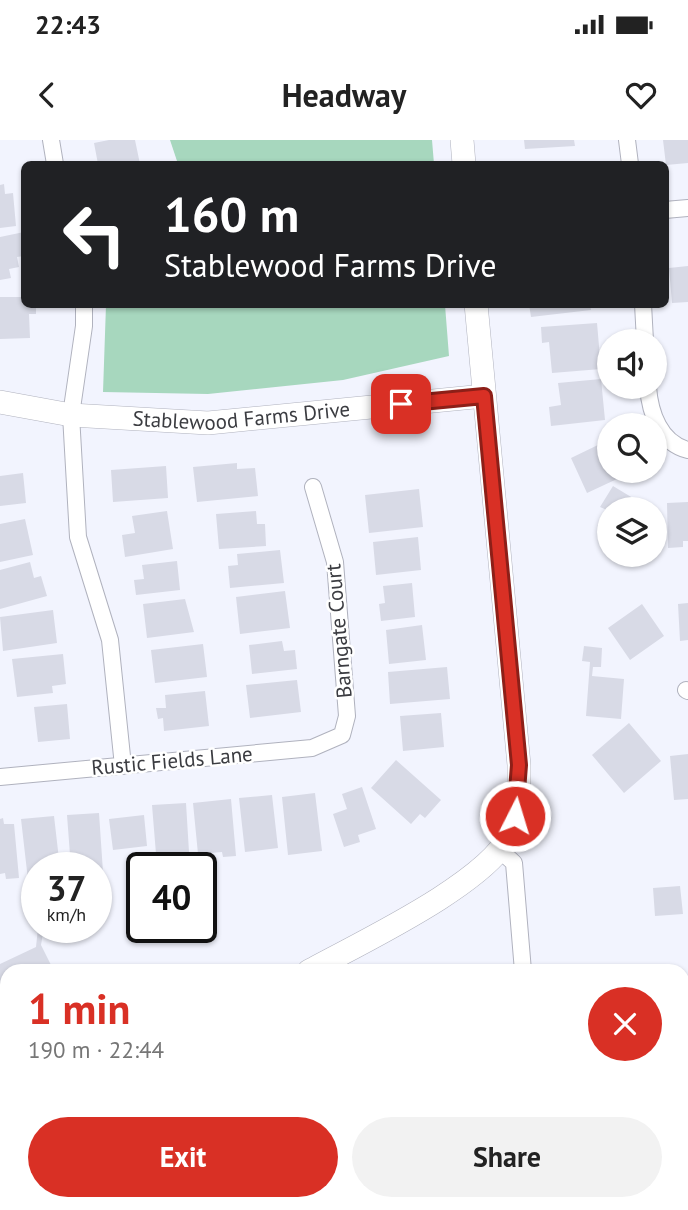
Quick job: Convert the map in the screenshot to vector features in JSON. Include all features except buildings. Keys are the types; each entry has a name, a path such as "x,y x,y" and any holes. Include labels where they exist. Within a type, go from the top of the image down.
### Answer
{"street":[{"path":"51,140 54,161"},
{"path":"461,140 464,161"},
{"path":"627,140 630,161"},
{"path":"669,210 688,208"},
{"path":"84,308 84,326 71,415 78,537 110,640 123,766"},
{"path":"321,964 463,884 501,851 512,832 519,800 519,765 476,308"},
{"path":"643,308 644,329"},
{"name":"Stablewood Farms Drive","path":"0,402 71,415 208,423 484,396"},
{"path":"649,399 665,438 688,450"},
{"name":"Barngate Court","path":"313,487 335,562 347,716 342,735"},
{"name":"Rustic Fields Lane","path":"0,777 312,748 342,735"},
{"path":"501,851 514,863 522,964"}],"green space":[{"path":"170,140 432,140 434,161 177,161"},
{"path":"106,308 445,308 449,356 343,380 208,394 103,392"}],"route":[{"path":"401,404 484,396 519,765 519,800 515,816"}]}
